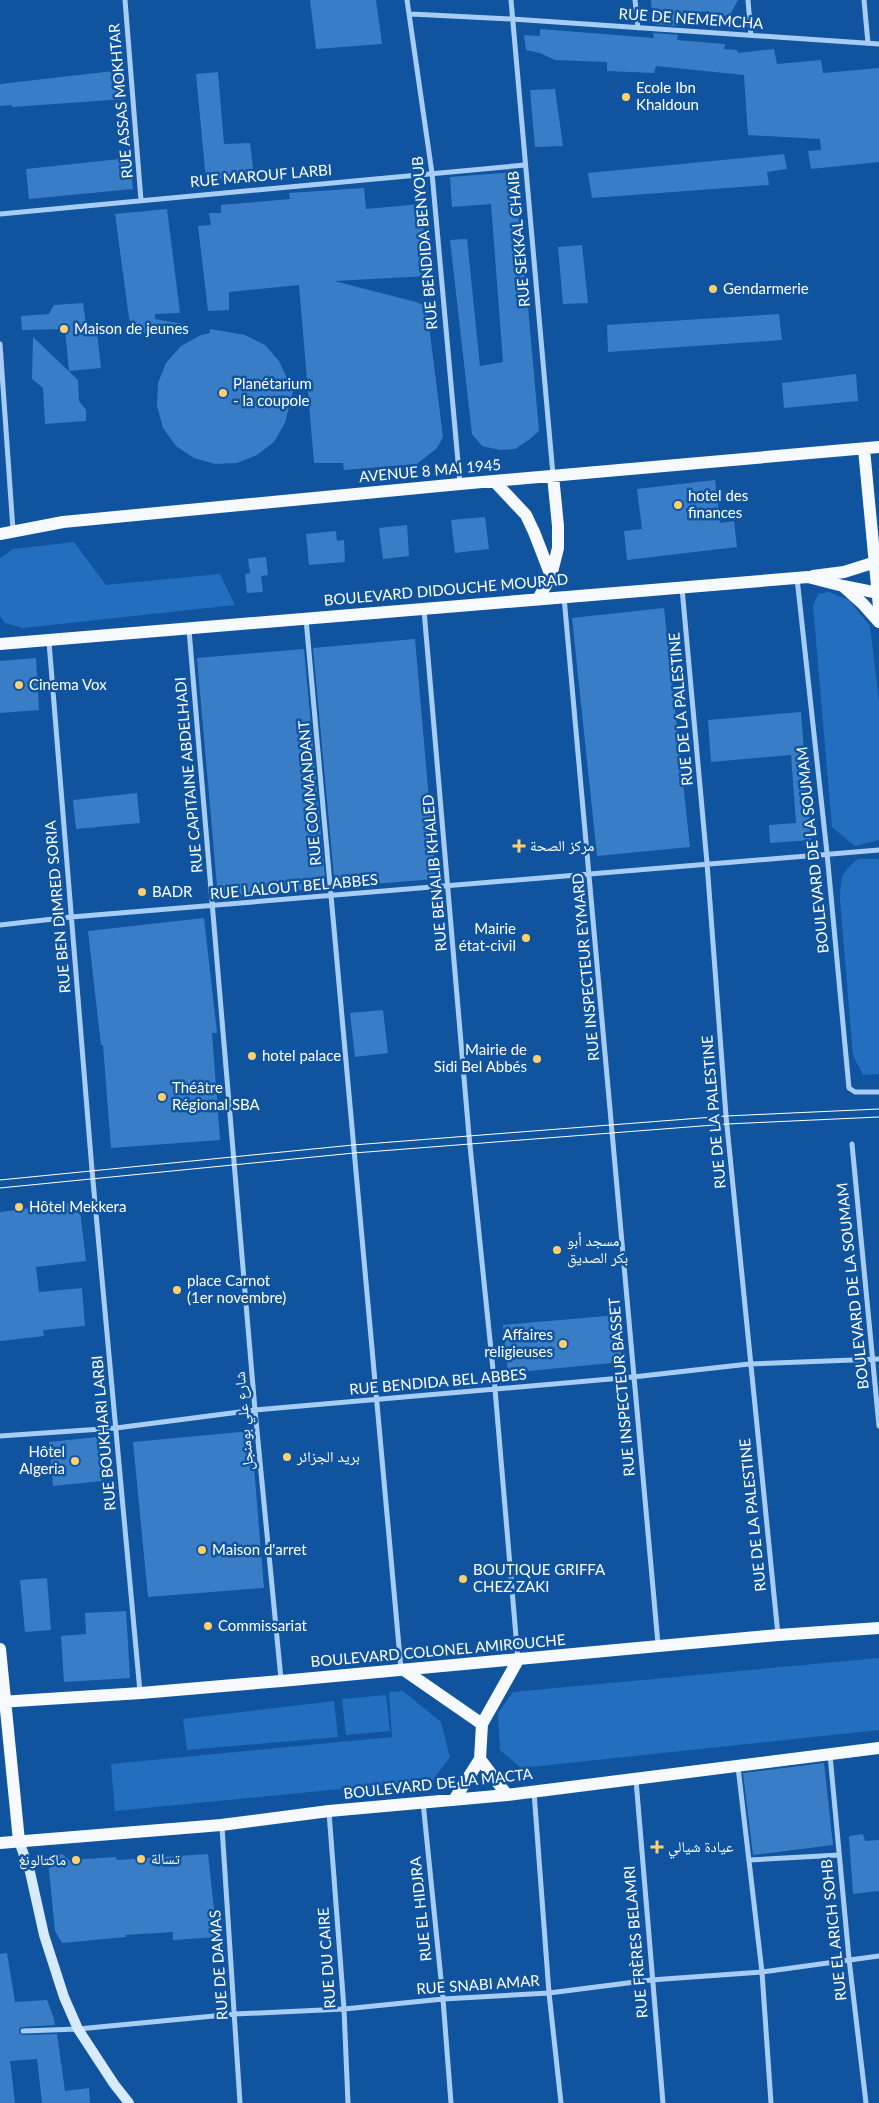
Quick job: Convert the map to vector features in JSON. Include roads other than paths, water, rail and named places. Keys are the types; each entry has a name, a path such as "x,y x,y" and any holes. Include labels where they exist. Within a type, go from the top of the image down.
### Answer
{"main road":[{"name":"AVENUE 8 MAI 1945","path":"6,532 73,521 879,447"},
{"path":"864,449 879,607"},
{"path":"538,599 551,576 558,548 557,504 553,476"},
{"path":"494,481 526,516 551,576"},
{"path":"802,577 844,572 876,562"},
{"name":"BOULEVARD DIDOUCHE MOURAD","path":"0,644 802,577 843,586 879,622"},
{"path":"843,586 879,593"},
{"name":"BOULEVARD COLONEL AMIROUCHE","path":"2,1701 140,1694 778,1635 879,1628"},
{"path":"0,1649 2,1701 19,1841 30,1872 38,1912 52,1962 78,2029 114,2084 129,2103"},
{"path":"454,1800 480,1759 482,1724 518,1660"},
{"path":"402,1670 482,1724"},
{"name":"BOULEVARD DE LA MACTA","path":"0,1843 221,1825 329,1811 507,1795 879,1748"},
{"path":"480,1759 507,1795"}],"street":[{"name":"RUE ASSAS MOKHTAR","path":"125,0 141,200"},
{"name":"RUE BENDIDA BENYOUB","path":"408,0 432,172 460,484"},
{"name":"RUE SEKKAL CHAIB","path":"511,0 553,476"},
{"path":"635,0 638,28"},
{"path":"748,0 751,35"},
{"path":"864,0 868,43"},
{"name":"RUE DE NEMEMCHA","path":"410,14 512,19 879,44"},
{"name":"RUE MAROUF LARBI","path":"0,214 432,172 525,165"},
{"path":"0,344 6,532"},
{"name":"BOULEVARD DE LA SOUMAM","path":"802,577 848,1088 855,1092 879,1092"},
{"name":"RUE DE LA PALESTINE","path":"682,586 707,864 726,1116 749,1364 778,1635"},
{"name":"RUE INSPECTEUR EYMARD","path":"564,597 613,1126"},
{"name":"RUE BENALIB KHALED","path":"424,609 469,1136 495,1389 518,1660"},
{"name":"RUE COMMANDANT","path":"306,619 402,1670"},
{"name":"RUE CAPITAINE ABDELHADI","path":"189,629 234,1158"},
{"name":"RUE BEN DIMRED SORIA","path":"49,641 92,1170"},
{"name":"RUE LALOUT BEL ABBES","path":"0,925 71,917 879,850"},
{"name":"RUE INSPECTEUR BASSET","path":"613,1126 633,1377 658,1646"},
{"name":"BOULEVARD DE LA SOUMAM","path":"852,1144 876,1359 879,1426"},
{"name":"شارع علي بومنجل","path":"234,1158 255,1410 281,1682"},
{"name":"RUE BOUKHARI LARBI","path":"92,1170 140,1694"},
{"name":"RUE BENDIDA BEL ABBES","path":"0,1436 116,1428 255,1410 377,1401 749,1364 876,1359"},
{"name":"RUE EL ARICH SOHB","path":"829,1753 849,1959 866,2103"},
{"path":"738,1767 762,1972 772,2103"},
{"name":"RUE FRÈRES BELAMRI","path":"636,1779 651,1980 663,2103"},
{"path":"534,1791 549,1993 561,2103"},
{"name":"RUE EL HIDJRA","path":"423,1802 443,1999 451,2103"},
{"name":"RUE DU CAIRE","path":"329,1811 344,2009 348,2103"},
{"name":"RUE DE DAMAS","path":"221,1825 240,2103"},
{"path":"749,1860 839,1855"},
{"name":"RUE SNABI AMAR","path":"23,2031 78,2029 235,2014 344,2009 443,1999 549,1993 651,1980 762,1972 879,1956"}],"tram line":[{"path":"0,1180 353,1145 726,1116 879,1109"},
{"path":"0,1188 354,1153 727,1124 879,1117"}],"place":[{"name":"Ecole Ibn Khaldoun","path":"626,97"},
{"name":"Gendarmerie","path":"713,289"},
{"name":"Maison de jeunes","path":"64,329"},
{"name":"Planétarium - la coupole","path":"223,393"},
{"name":"hotel des finances","path":"678,505"},
{"name":"Cinema Vox","path":"19,685"},
{"name":"مركز الصحة","path":"519,846"},
{"name":"BADR","path":"142,892"},
{"name":"Mairie état-civil","path":"526,938"},
{"name":"hotel palace","path":"252,1056"},
{"name":"Mairie de Sidi Bel Abbés","path":"537,1059"},
{"name":"Théâtre Régional SBA","path":"162,1097"},
{"name":"Hôtel Mekkera","path":"19,1207"},
{"name":"مسجد أبو بكر الصديق","path":"557,1250"},
{"name":"place Carnot (1er novembre)","path":"177,1290"},
{"name":"Affaires religieuses","path":"563,1344"},
{"name":"بريد الجزائر","path":"287,1457"},
{"name":"Hôtel Algeria","path":"75,1461"},
{"name":"Maison d'arret","path":"202,1550"},
{"name":"BOUTIQUE GRIFFA CHEZ ZAKI","path":"463,1579"},
{"name":"Commissariat","path":"208,1626"},
{"name":"عيادة شيالي","path":"657,1847"},
{"name":"تسالة","path":"141,1859"},
{"name":"ماكتالونغ","path":"76,1860"}]}
